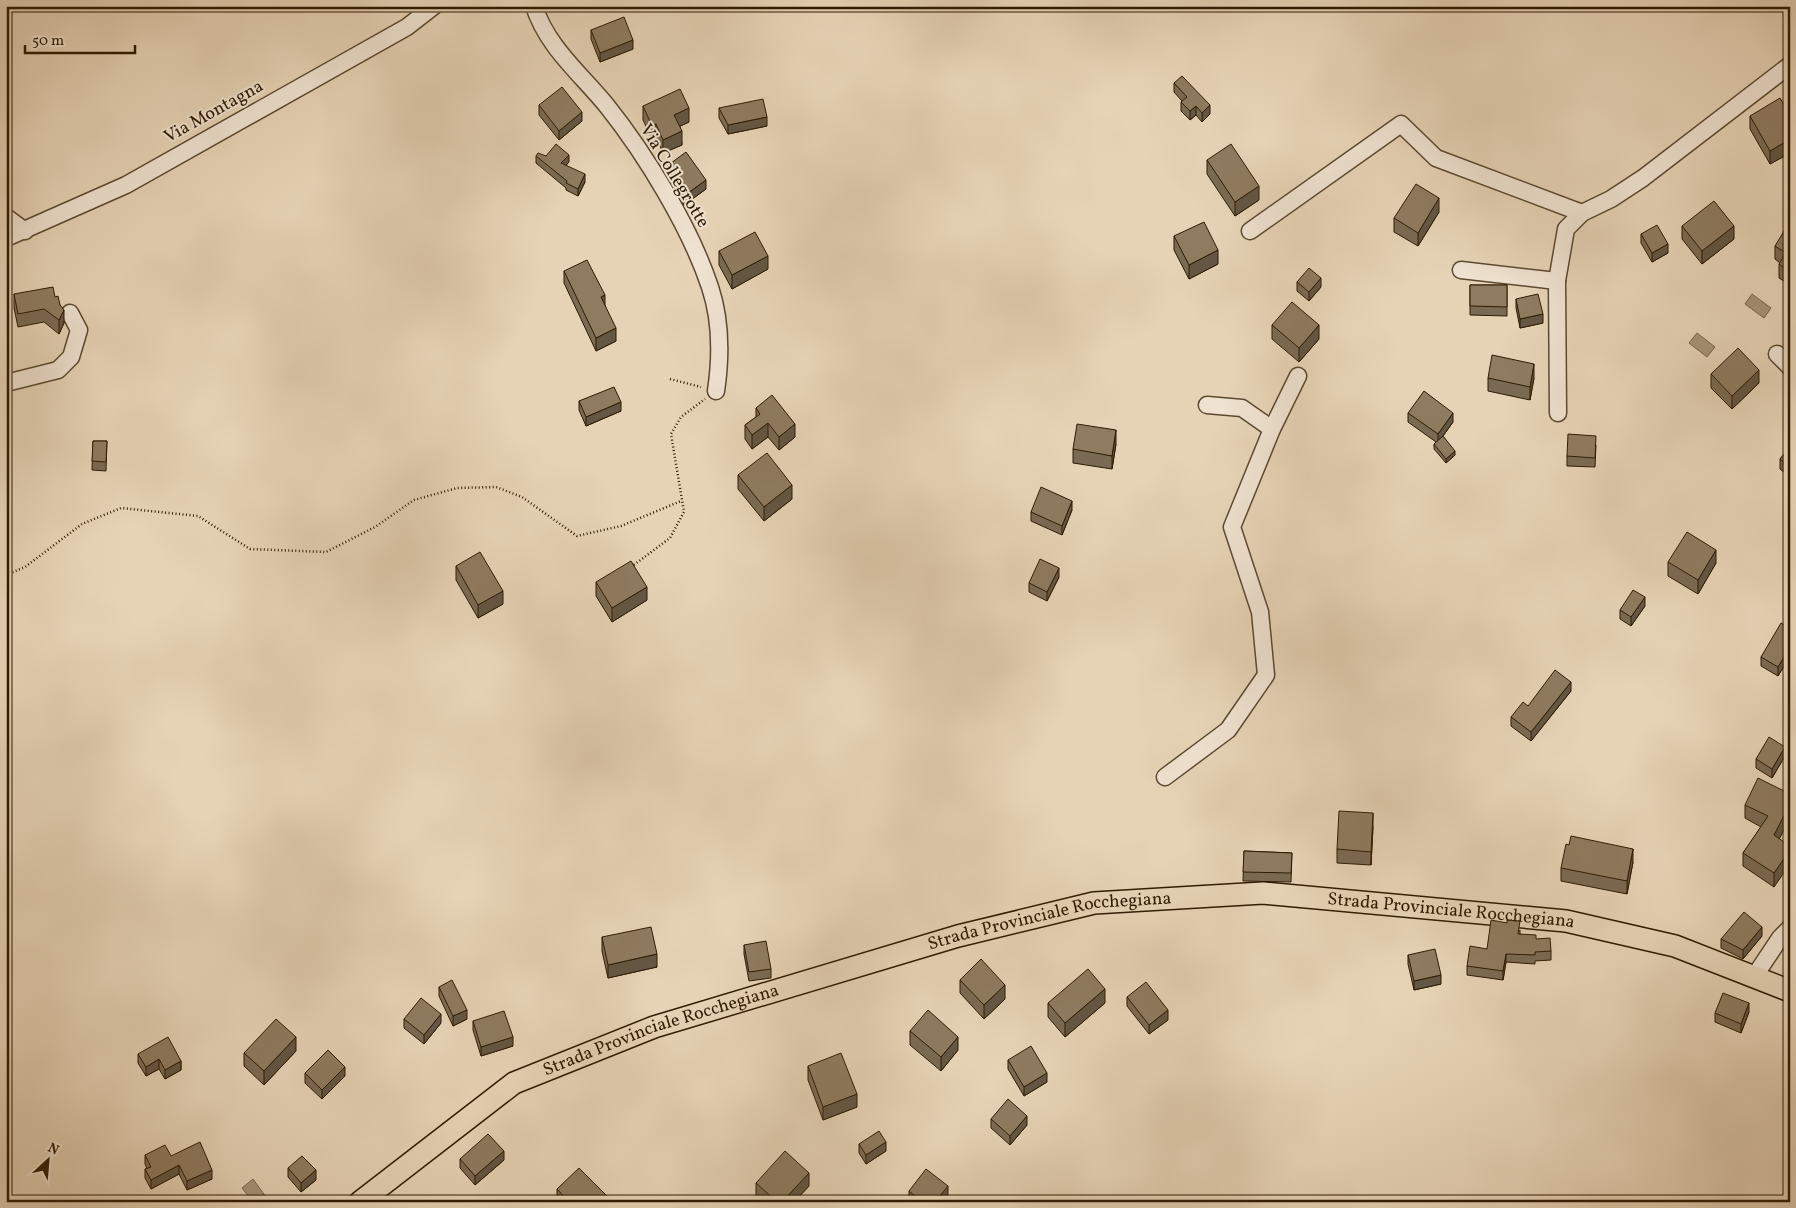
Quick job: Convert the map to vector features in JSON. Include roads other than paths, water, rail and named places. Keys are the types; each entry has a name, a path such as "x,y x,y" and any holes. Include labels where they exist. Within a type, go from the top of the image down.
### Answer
{"main road":[{"name":"Strada Provinciale Rocchegiana","path":"360,1202 514,1083 654,1027 958,936 1031,916 1094,903 1262,893 1566,921 1675,946 1790,991"}],"street":[{"name":"Via Montagna","path":"6,238 24,232 126,185 407,27 434,6"},
{"name":"Via Collegrotte","path":"534,6 540,25 569,64 607,106 645,161 681,222 710,288 718,331 720,361 716,391"},
{"path":"1558,413 1557,281 1566,229 1582,213 1611,200 1643,178 1790,65"},
{"path":"1250,231 1401,124 1436,158 1582,213"},
{"path":"6,218 24,232"},
{"path":"1460,270 1557,281"},
{"path":"6,383 58,370 71,358 79,330 70,313"},
{"path":"1777,354 1790,367"},
{"path":"1165,777 1228,730 1266,675 1260,612 1232,527 1272,429 1298,376"},
{"path":"1207,405 1242,408 1272,429"},
{"path":"1754,977 1780,938 1790,928"}]}
